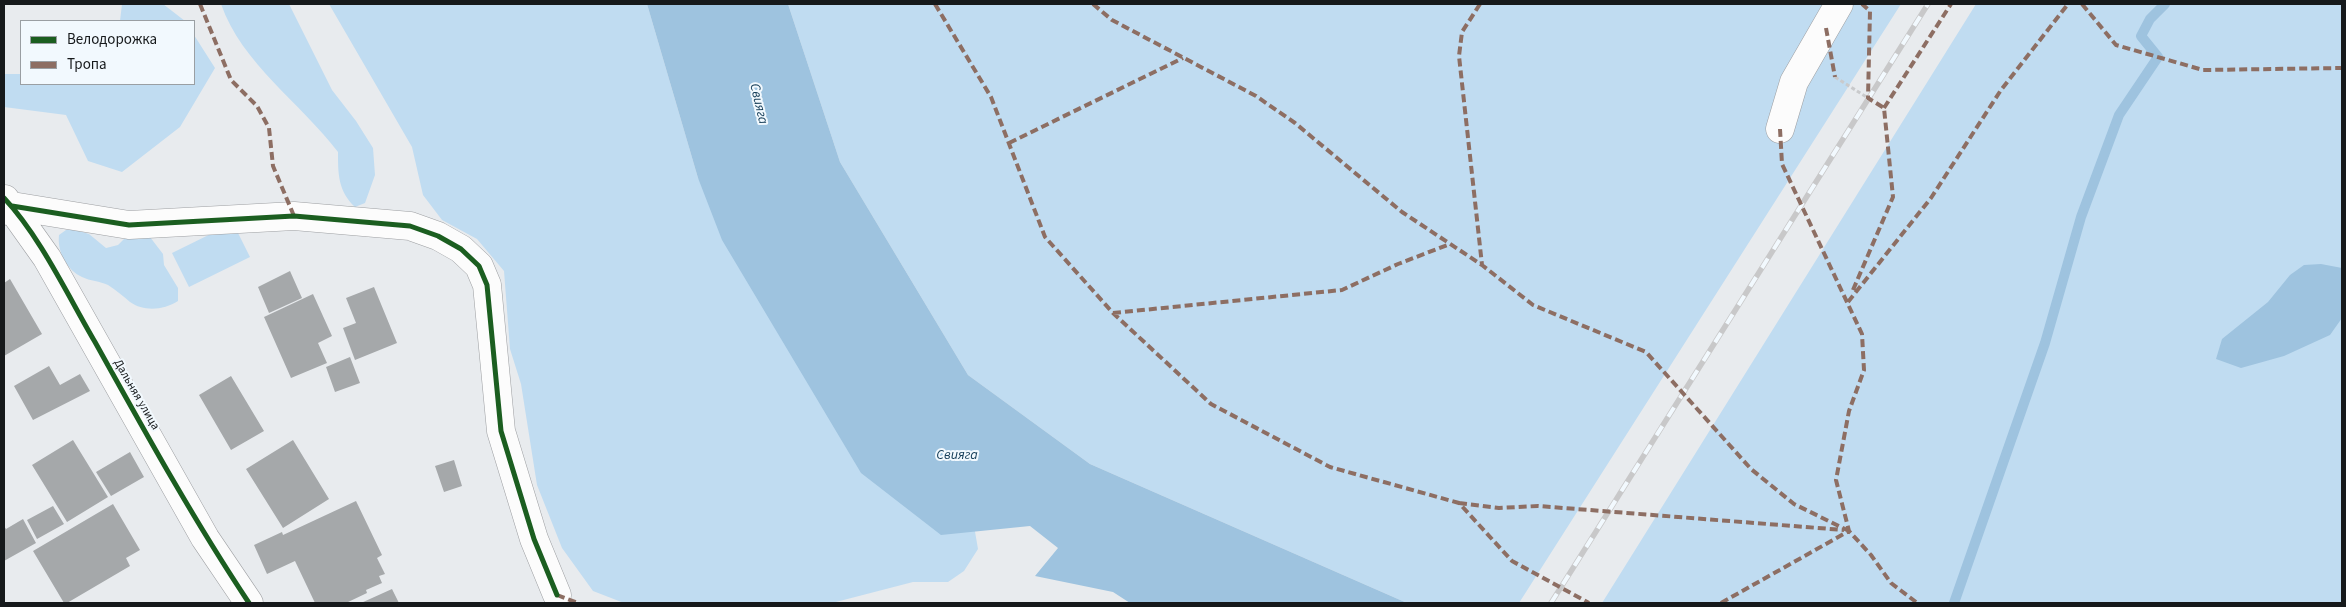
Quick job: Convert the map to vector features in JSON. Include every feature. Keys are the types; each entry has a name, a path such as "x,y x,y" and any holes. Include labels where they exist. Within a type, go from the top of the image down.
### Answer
{"street":[{"path":"1780,130 1794,82 1840,4"},
{"path":"6,205 128,225 294,216 410,226 438,236 460,248 479,266 487,285 501,431 534,539 557,595"},
{"name":"Дальняя улица","path":"6,205 47,258 205,538 249,603"}],"path":[{"path":"1835,77 1868,98"}],"shaded area":[{"path":"122,4 163,4 184,20 120,20"},
{"path":"221,4 289,4 332,90 356,121 373,148 375,175 365,203 355,207 349,201 340,182 338,152 257,64 230,26"},
{"path":"329,4 647,4 698,178 973,520 978,549 964,571 948,582 913,582 832,603 624,603 593,591 562,548 537,485 521,384 510,349 504,271 477,239 442,220 423,195 412,147"},
{"path":"788,4 1901,4 1519,603 1407,603 1090,464 968,375 840,162"},
{"path":"1976,4 2342,4 2342,603 1602,603"},
{"path":"195,37 215,68 180,127 122,172 88,161 66,115 4,107 4,74 20,74 20,85 195,85"},
{"path":"233,223 250,257 189,287 172,253"},
{"path":"73,229 89,234 106,248 118,245 127,236 150,237 163,254 164,265 178,288 178,301 154,309 141,307 130,302 108,285 77,274 64,260 59,241 59,235 66,230"}],"water":[{"name":"Свияга","path":"647,4 788,4 840,162 968,375 1090,464 1407,603 1130,603 1113,592 1035,576 1058,548 1030,526 941,535 861,473 722,240 698,178"},
{"path":"2321,264 2342,268 2342,318 2330,335 2284,356 2241,368 2216,359 2222,339 2268,302 2290,275 2304,265"}],"building":[{"path":"290,271 302,298 269,313 258,287"},
{"path":"10,279 42,334 4,356 4,283"},
{"path":"374,287 397,343 355,360 343,328 356,323 346,298"},
{"path":"313,294 332,336 318,343 327,363 291,378 264,317"},
{"path":"350,357 360,383 335,392 326,367"},
{"path":"49,366 60,385 80,374 90,391 33,420 14,386"},
{"path":"231,376 264,431 231,450 199,395"},
{"path":"73,440 108,497 67,522 32,465"},
{"path":"293,440 329,499 283,528 246,469"},
{"path":"130,452 144,477 111,496 96,472"},
{"path":"454,460 462,486 444,492 435,466"},
{"path":"356,501 382,555 377,558 385,574 379,576 382,583 366,590 367,593 346,603 315,603 295,561 267,574 254,545 282,532 283,535"},
{"path":"113,504 140,550 126,558 130,566 64,603 33,551"},
{"path":"53,506 64,524 37,539 27,520"},
{"path":"23,519 36,543 4,561 4,526 6,529"},
{"path":"392,589 399,603 361,603"}],"waterway":[{"path":"1954,603 2045,343 2081,217 2119,115 2158,57 2141,36 2150,19 2165,4"}],"railway":[{"path":"1551,603 1928,4"}],"marked path":[{"path":"200,4 231,80 257,106 269,128 273,166 294,216"},
{"path":"935,4 991,97 1045,237 1113,313 1211,404 1330,467 1459,503 1512,561 1589,603"},
{"path":"1093,4 1112,20 1256,96 1295,123 1402,212 1482,265 1533,305 1646,352 1751,469 1794,504 1849,531"},
{"path":"1480,4 1462,32 1459,56 1482,265"},
{"path":"1853,290 1893,197 1884,108 1868,98 1870,11 1862,4"},
{"path":"1884,108 1951,4"},
{"path":"1848,302 1931,198 2001,90 2068,4"},
{"path":"2082,4 2116,45 2203,70 2342,68"},
{"path":"1826,28 1835,77"},
{"path":"1009,143 1183,58"},
{"path":"1780,129 1782,164 1862,334 1864,370 1849,411 1836,480 1849,531 1871,555 1891,583 1920,603"},
{"path":"1113,313 1342,290 1398,264 1450,244"},
{"path":"1459,503 1499,508 1538,506 1844,530"},
{"path":"1721,603 1849,531"},
{"path":"557,595 578,603"}],"cycle path":[{"path":"4,198 30,230 64,286 169,474 249,603"},
{"path":"12,206 129,225 294,216 410,226 438,236 461,249 479,266 487,285 501,431 534,539 557,595"}]}
